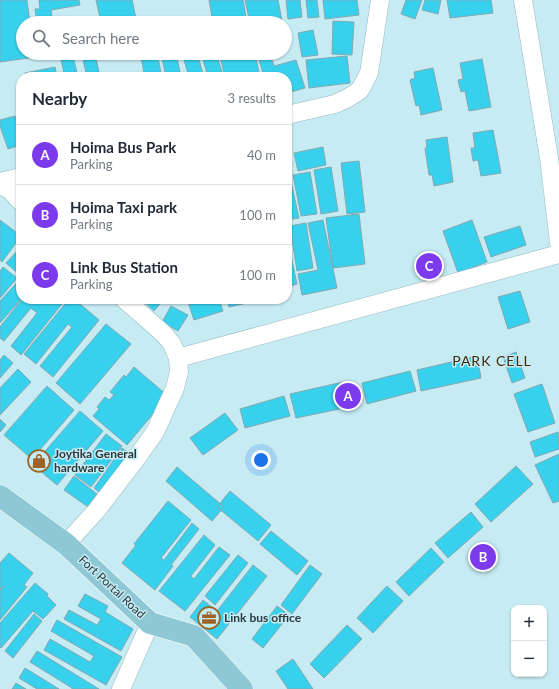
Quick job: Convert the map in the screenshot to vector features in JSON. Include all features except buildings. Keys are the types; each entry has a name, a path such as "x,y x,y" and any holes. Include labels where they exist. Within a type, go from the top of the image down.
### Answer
{"main road":[{"name":"Fort Portal Road","path":"0,496 66,544 150,623 194,636 242,689"}],"street":[{"path":"292,114 335,104 360,90 369,73 380,0"},
{"path":"523,0 549,158 559,243"},
{"path":"0,183 16,178"},
{"path":"0,183 16,197"},
{"path":"178,358 559,254"},
{"path":"66,544 96,511 155,432 175,388 180,372 178,358 172,344 164,334 130,304"},
{"path":"121,689 150,623"}],"place":[{"name":"Link Bus Station","path":"429,266"},
{"name":"Hoima Bus Park","path":"348,396"},
{"name":"Joytika General hardware","path":"39,461"},
{"name":"Hoima Taxi park","path":"483,557"},
{"name":"Link bus office","path":"209,618"}],"district":[{"name":"PARK CELL","path":"492,361"}]}
